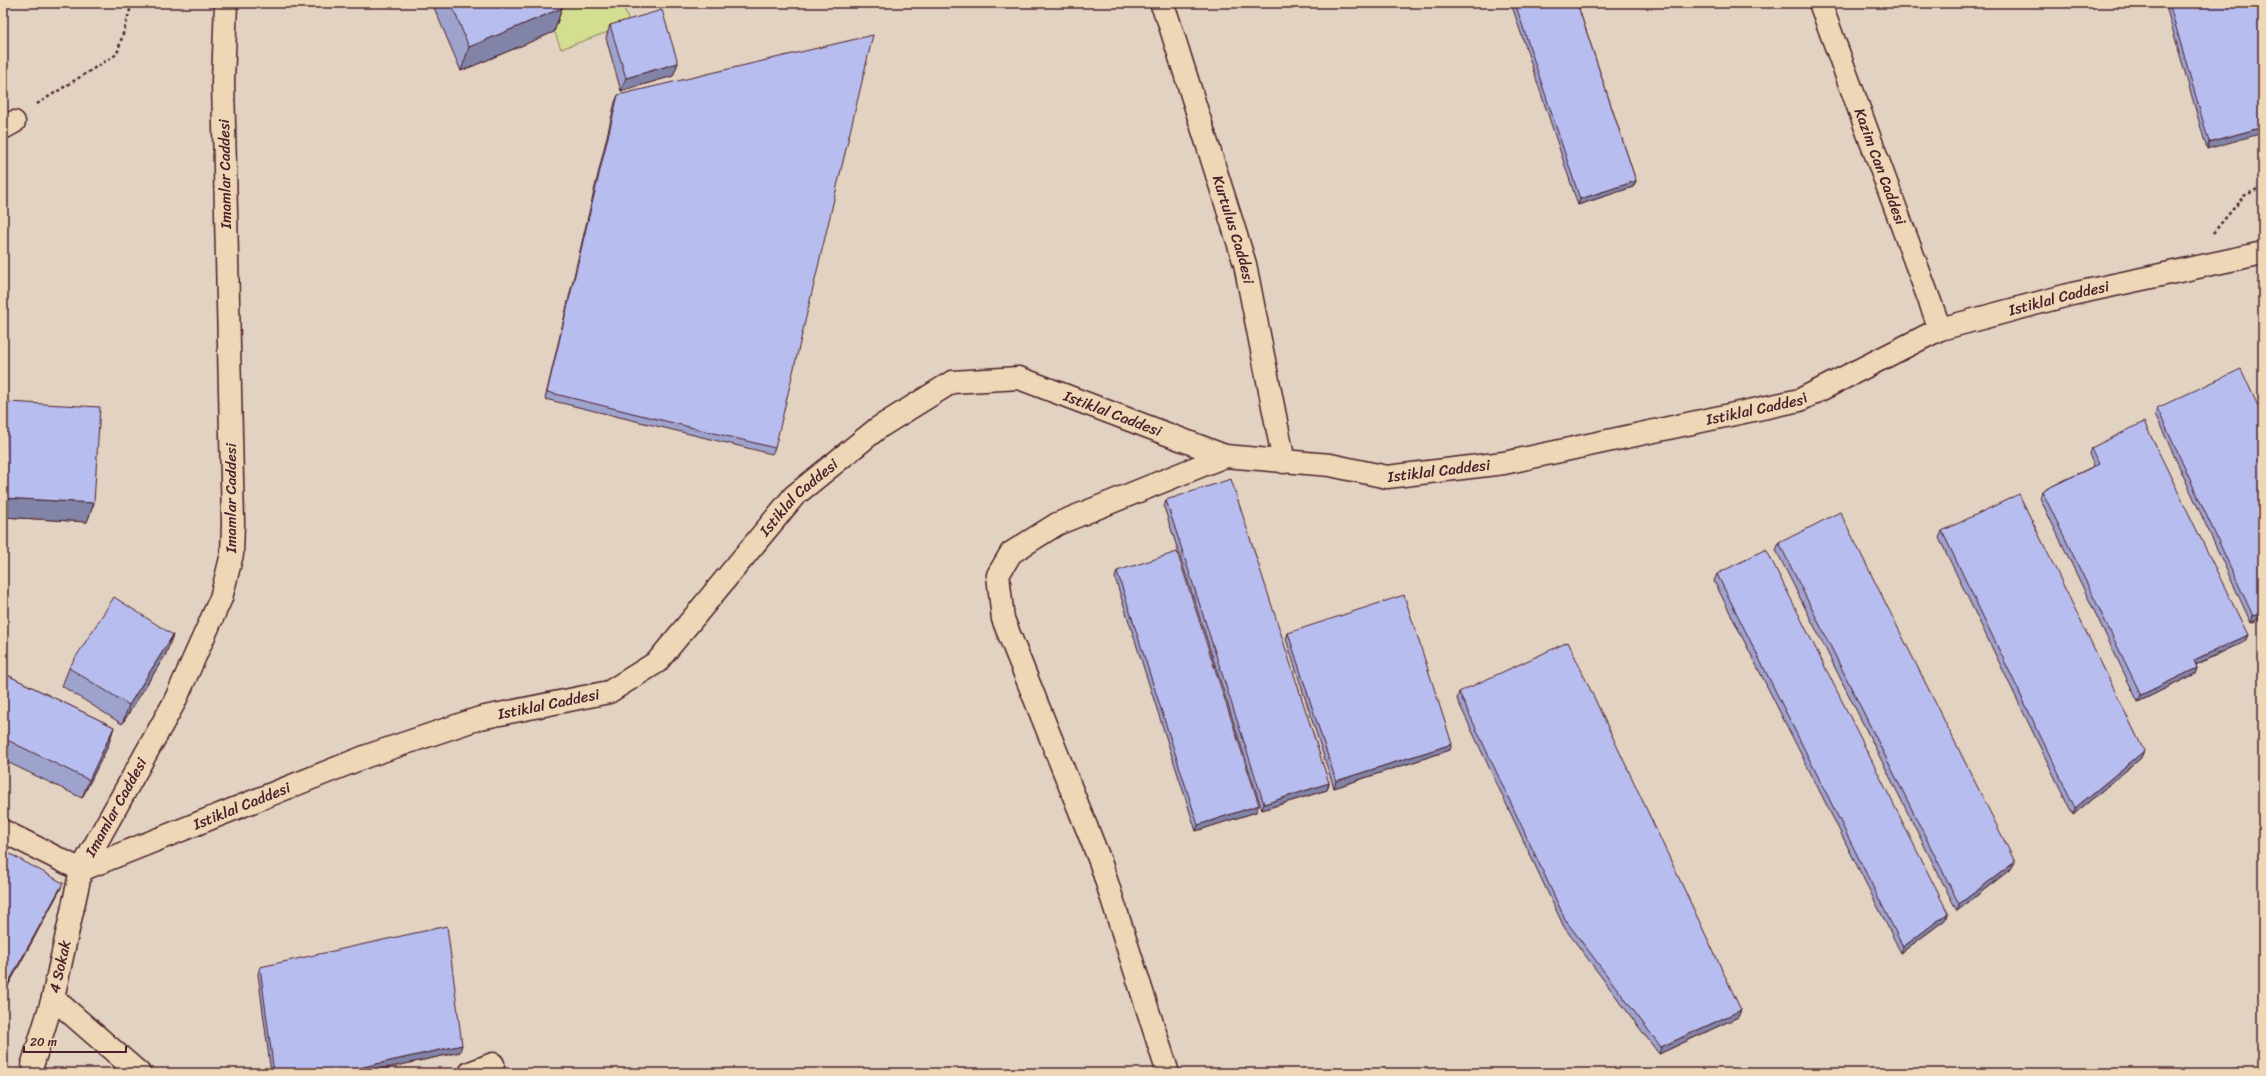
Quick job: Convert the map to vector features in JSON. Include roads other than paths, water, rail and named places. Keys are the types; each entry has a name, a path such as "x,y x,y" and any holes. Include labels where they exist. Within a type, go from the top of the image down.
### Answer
{"street":[{"name":"Imamlar Caddesi","path":"3,830 81,870 174,703 221,598 232,554 233,523 223,81 226,3"},
{"name":"Kurtulus Caddesi","path":"1161,3 1168,19 1245,264 1284,462"},
{"name":"Kazim Can Caddesi","path":"1820,3 1940,329"},
{"name":"Istiklal Caddesi","path":"81,870 367,756 480,718 609,692 656,662 794,496 878,428 952,382 1019,378 1225,456 1330,465 1387,477 1504,463 1800,400 1940,329 2072,294 2263,253"},
{"path":"1168,1073 1100,860 1003,618 998,575 1012,553 1057,524 1225,456"},
{"name":"4 Sokak","path":"33,1063 53,998 81,870"},
{"path":"53,998 139,1073"},
{"path":"470,1073 493,1064"}]}
